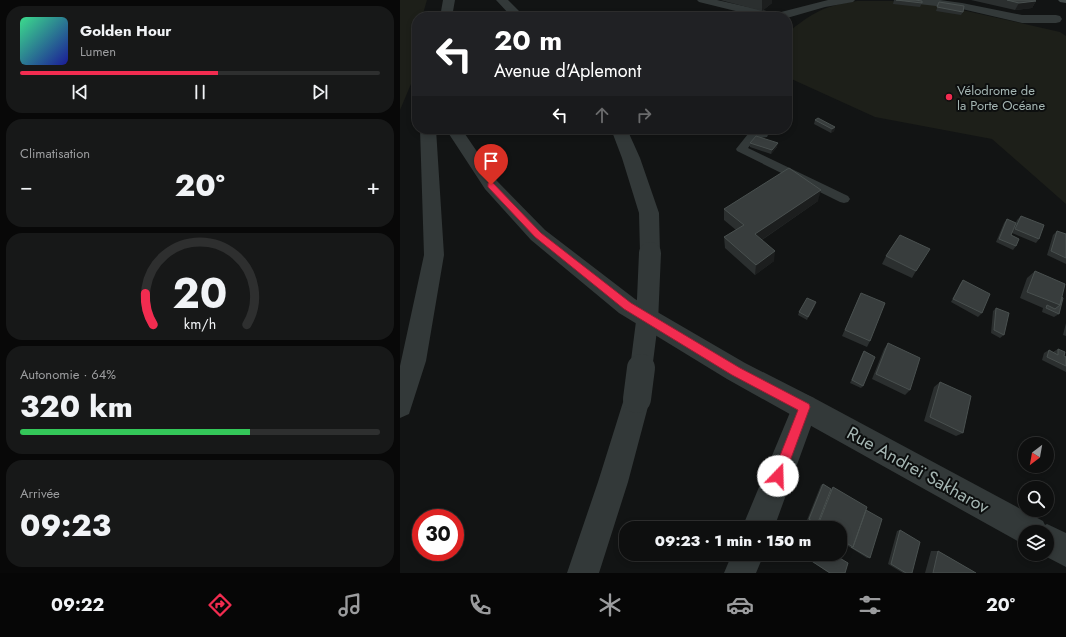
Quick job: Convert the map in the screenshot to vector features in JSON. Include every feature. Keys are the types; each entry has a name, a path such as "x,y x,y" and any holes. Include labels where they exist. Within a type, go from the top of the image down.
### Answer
{"street":[{"path":"447,12 449,0"},
{"path":"502,0 514,12"},
{"path":"703,0 754,12"},
{"path":"792,13 824,4 849,0"},
{"path":"910,0 945,4 1022,20 1059,23 1056,14 1064,0"},
{"path":"400,405 414,361 434,255 428,134"},
{"name":"Rue Andreï Sakharov","path":"457,134 491,185 538,235 627,306 736,372 805,407 1019,525"},
{"path":"583,573 613,482 637,399 647,322 650,254 649,214 631,158 621,134"},
{"path":"761,521 805,407"},
{"path":"1054,544 1066,551"},
{"path":"740,573 745,561"}],"lane":[{"path":"762,136 752,136 741,149 844,199"}],"shaded area":[{"path":"400,0 427,0 423,12 412,12 412,78 400,110"},
{"name":"Vélodrome de la Porte Océane","path":"857,1 892,1 920,3 962,10 1060,32 1066,36 1066,204 992,139 875,117 792,79 792,29 819,11"}],"building":[{"path":"896,0 915,0 922,1 922,3"},
{"path":"1007,0 1034,0 1036,1 1019,3"},
{"path":"939,2 964,6 963,12 937,7"},
{"path":"818,118 835,127 832,129 815,120"},
{"path":"756,136 778,143 772,150 750,143"},
{"path":"789,168 821,190 755,234 775,251 756,265 724,237 744,225 724,209"},
{"path":"1021,216 1044,225 1039,239 1015,229"},
{"path":"1007,219 1016,223 1011,235 1019,239 1016,246 999,239"},
{"path":"1057,231 1066,234 1066,258 1051,251"},
{"path":"900,235 930,249 916,271 886,256"},
{"path":"1035,271 1065,284 1060,305 1027,292"},
{"path":"963,280 990,294 982,313 953,299"},
{"path":"861,293 885,303 870,341 845,330"},
{"path":"1062,297 1059,314 1046,308 1047,305 1055,309 1060,305"},
{"path":"807,298 816,302 808,317 799,312"},
{"path":"996,308 1009,313 1004,335 994,330"},
{"path":"888,343 920,358 910,390 876,374"},
{"path":"1058,349 1065,352 1064,356 1066,357 1066,366 1047,357 1049,350 1058,355"},
{"path":"864,351 875,357 863,386 852,380"},
{"path":"940,382 971,396 963,433 930,417"},
{"path":"823,484 831,489 819,521 812,521 809,519"},
{"path":"833,487 867,507 853,547 847,543 847,521 820,521"},
{"path":"866,510 882,519 870,558 851,547 853,547"},
{"path":"900,530 920,542 912,573 906,573 891,564"},
{"path":"938,551 976,573 933,573"},
{"path":"812,561 845,561 848,563 845,573 830,573"}],"place":[{"name":"Vélodrome de la Porte Océane","path":"949,97"}],"route":[{"path":"491,185 538,235 627,306 736,372 805,407 778,476"}]}
